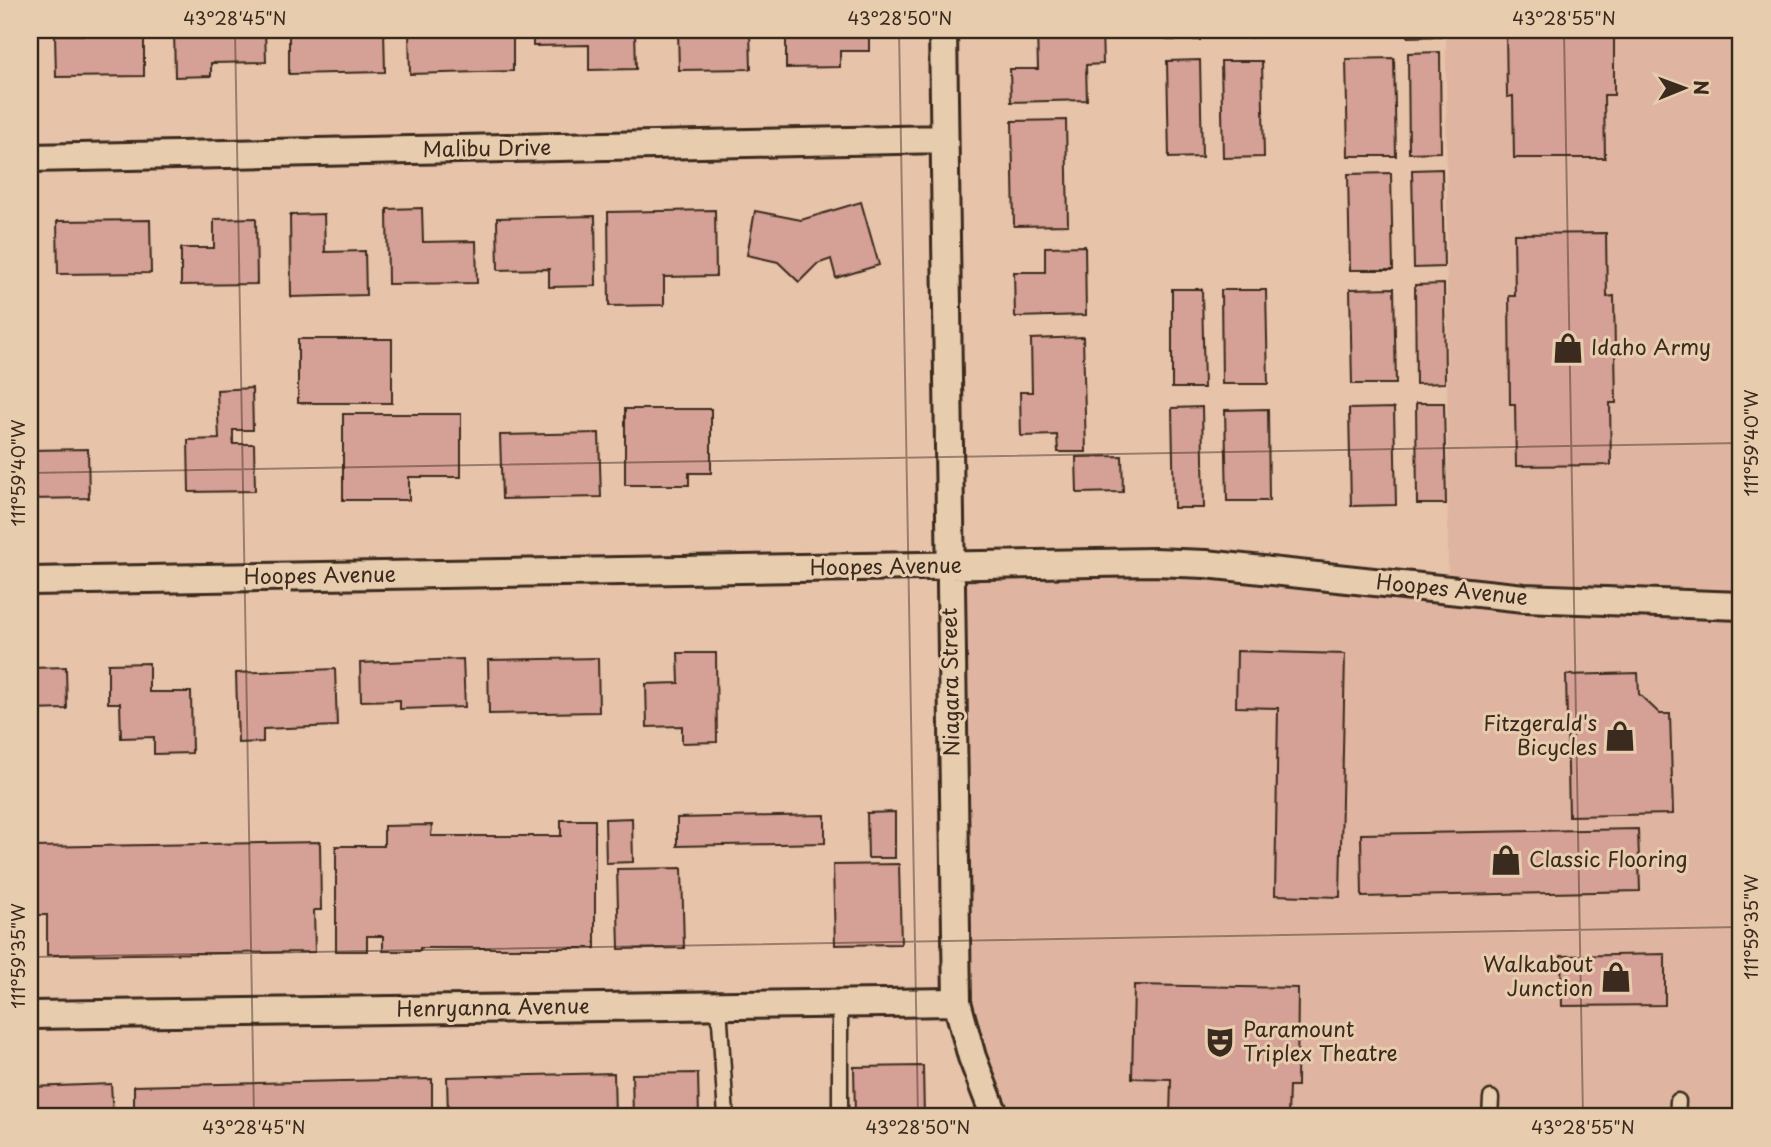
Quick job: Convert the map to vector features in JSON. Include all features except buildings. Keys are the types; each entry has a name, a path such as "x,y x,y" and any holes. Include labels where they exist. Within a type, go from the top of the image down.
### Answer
{"street":[{"name":"Niagara Street","path":"943,30 957,1002 972,1058 995,1117"},
{"name":"Malibu Drive","path":"30,158 944,139"},
{"name":"Hoopes Avenue","path":"30,581 1154,562 1206,564 1524,598 1741,606"},
{"name":"Henryanna Avenue","path":"30,1015 957,1002"}],"lane":[{"path":"840,1004 840,1117"},
{"path":"719,1005 726,1117"},
{"path":"1490,1098 1490,1117"},
{"path":"1677,1117 1678,1101"}],"shaded area":[{"path":"1446,30 1741,30 1741,1117 995,1117 972,1057 950,566 1154,562 1448,590"}],"place":[{"name":"Idaho Army","path":"1568,348"},
{"name":"Fitzgerald's Bicycles","path":"1620,736"},
{"name":"Classic Flooring","path":"1506,860"},
{"name":"Walkabout Junction","path":"1616,977"},
{"name":"Paramount Triplex Theatre","path":"1220,1042"}]}
